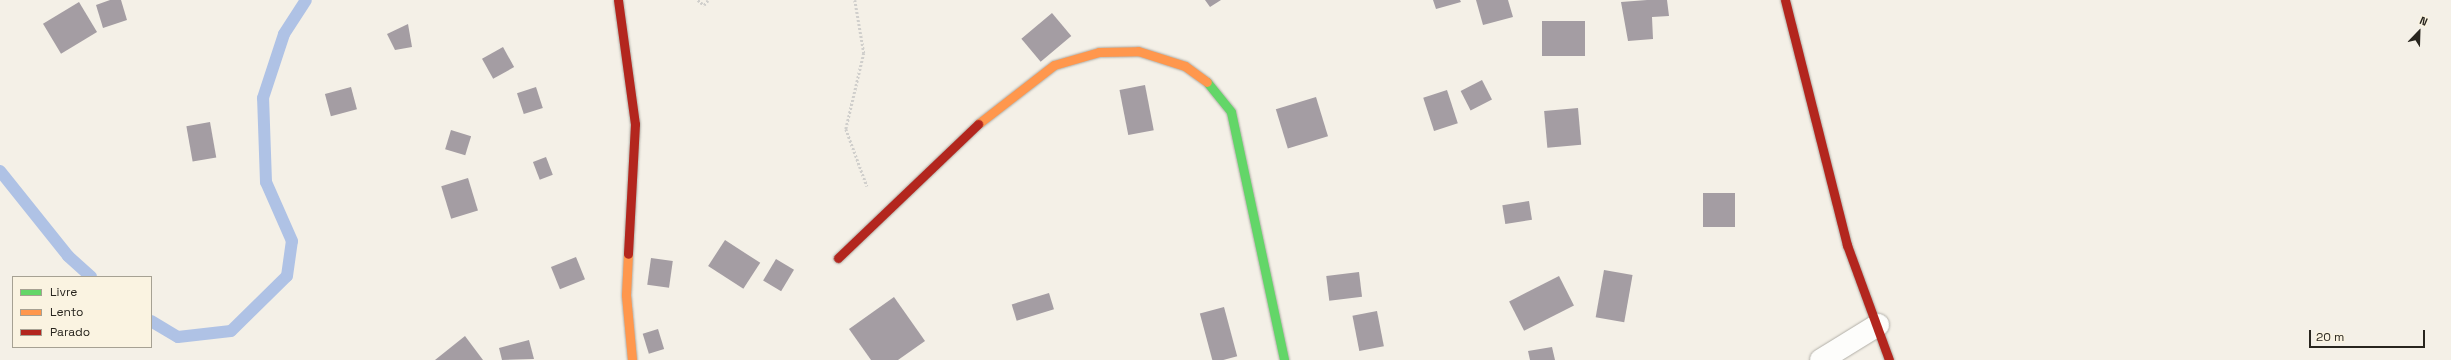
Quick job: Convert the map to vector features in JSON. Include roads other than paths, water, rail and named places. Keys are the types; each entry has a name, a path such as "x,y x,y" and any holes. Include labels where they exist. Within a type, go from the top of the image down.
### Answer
{"street":[{"path":"618,0 635,124 626,295 632,360"},
{"path":"1785,0 1847,245 1878,325 1889,360"},
{"path":"838,258 991,112 1054,66 1099,52 1138,51 1185,66 1210,84 1231,112 1284,360"},
{"path":"1821,360 1878,325"}],"waterway":[{"path":"152,322 178,337 231,331 287,276 292,241 266,182 263,98 284,34 306,0"},
{"path":"0,171 68,256 90,276"}]}
